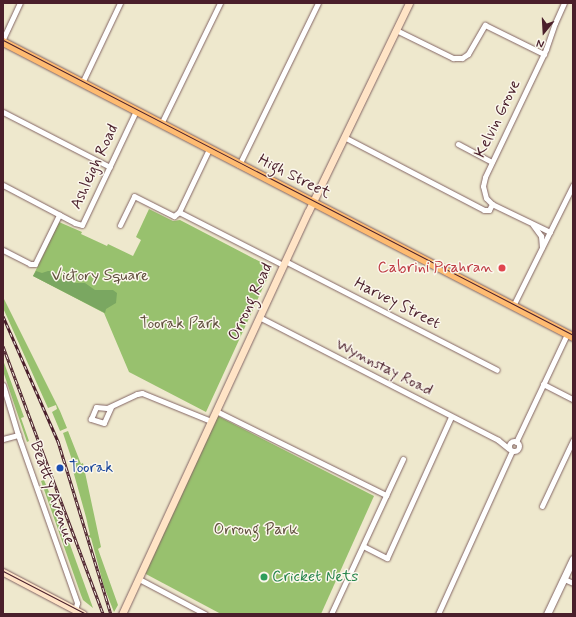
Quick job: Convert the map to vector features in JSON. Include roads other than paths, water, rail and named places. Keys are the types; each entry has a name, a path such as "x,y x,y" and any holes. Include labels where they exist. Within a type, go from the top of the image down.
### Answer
{"main road":[{"name":"Orrong Road","path":"122,614 312,202 409,3"},
{"name":"High Street","path":"3,40 239,165 570,335"},
{"path":"3,572 83,614"}],"street":[{"path":"3,40 20,3"},
{"path":"82,83 120,3"},
{"path":"161,124 220,3"},
{"path":"239,165 318,3"},
{"name":"Kelvin Grove","path":"492,204 486,198 482,186 544,54 564,3"},
{"path":"396,30 453,58 462,58 468,54 485,25 544,54"},
{"name":"Ashleigh Road","path":"3,250 33,264 37,261 59,215 78,225 83,224 136,111"},
{"path":"3,112 110,167"},
{"path":"344,137 484,210 489,210 492,204 550,232"},
{"path":"458,144 492,162"},
{"path":"120,225 134,196 174,216 179,212 209,149"},
{"path":"3,185 59,215"},
{"path":"513,306 573,185"},
{"name":"Harvey Street","path":"179,212 497,370"},
{"path":"533,224 541,236 542,248"},
{"name":"Wynnstay Road","path":"259,317 498,440 511,450"},
{"path":"438,614 511,450 513,442 570,335"},
{"path":"543,384 573,399"},
{"name":"Beatty Avenue","path":"3,385 18,435 77,603 75,610"},
{"path":"106,411 137,394 143,393 211,421"},
{"path":"216,411 386,495"},
{"path":"363,546 386,558 451,417"},
{"path":"3,439 18,435"},
{"name":"Wynnstay Road","path":"498,440 513,442"},
{"path":"542,506 573,440"},
{"path":"511,450 517,450 519,447 513,442"},
{"path":"331,614 403,459"},
{"path":"547,614 573,559"},
{"path":"139,579 205,614"},
{"path":"564,579 573,583"}],"tram line":[{"path":"3,40 573,335"},
{"path":"3,571 86,614"}],"railway":[{"path":"3,316 58,441 111,614"},
{"path":"3,346 103,614"}],"place":[{"name":"Cabrini Prahran","path":"502,268"},
{"name":"Toorak","path":"60,468"},
{"name":"Cricket Nets","path":"264,577"}],"park label":[{"name":"Victory Square","path":"100,276"},
{"name":"Toorak Park","path":"180,324"},
{"name":"Orrong Park","path":"256,530"}]}
